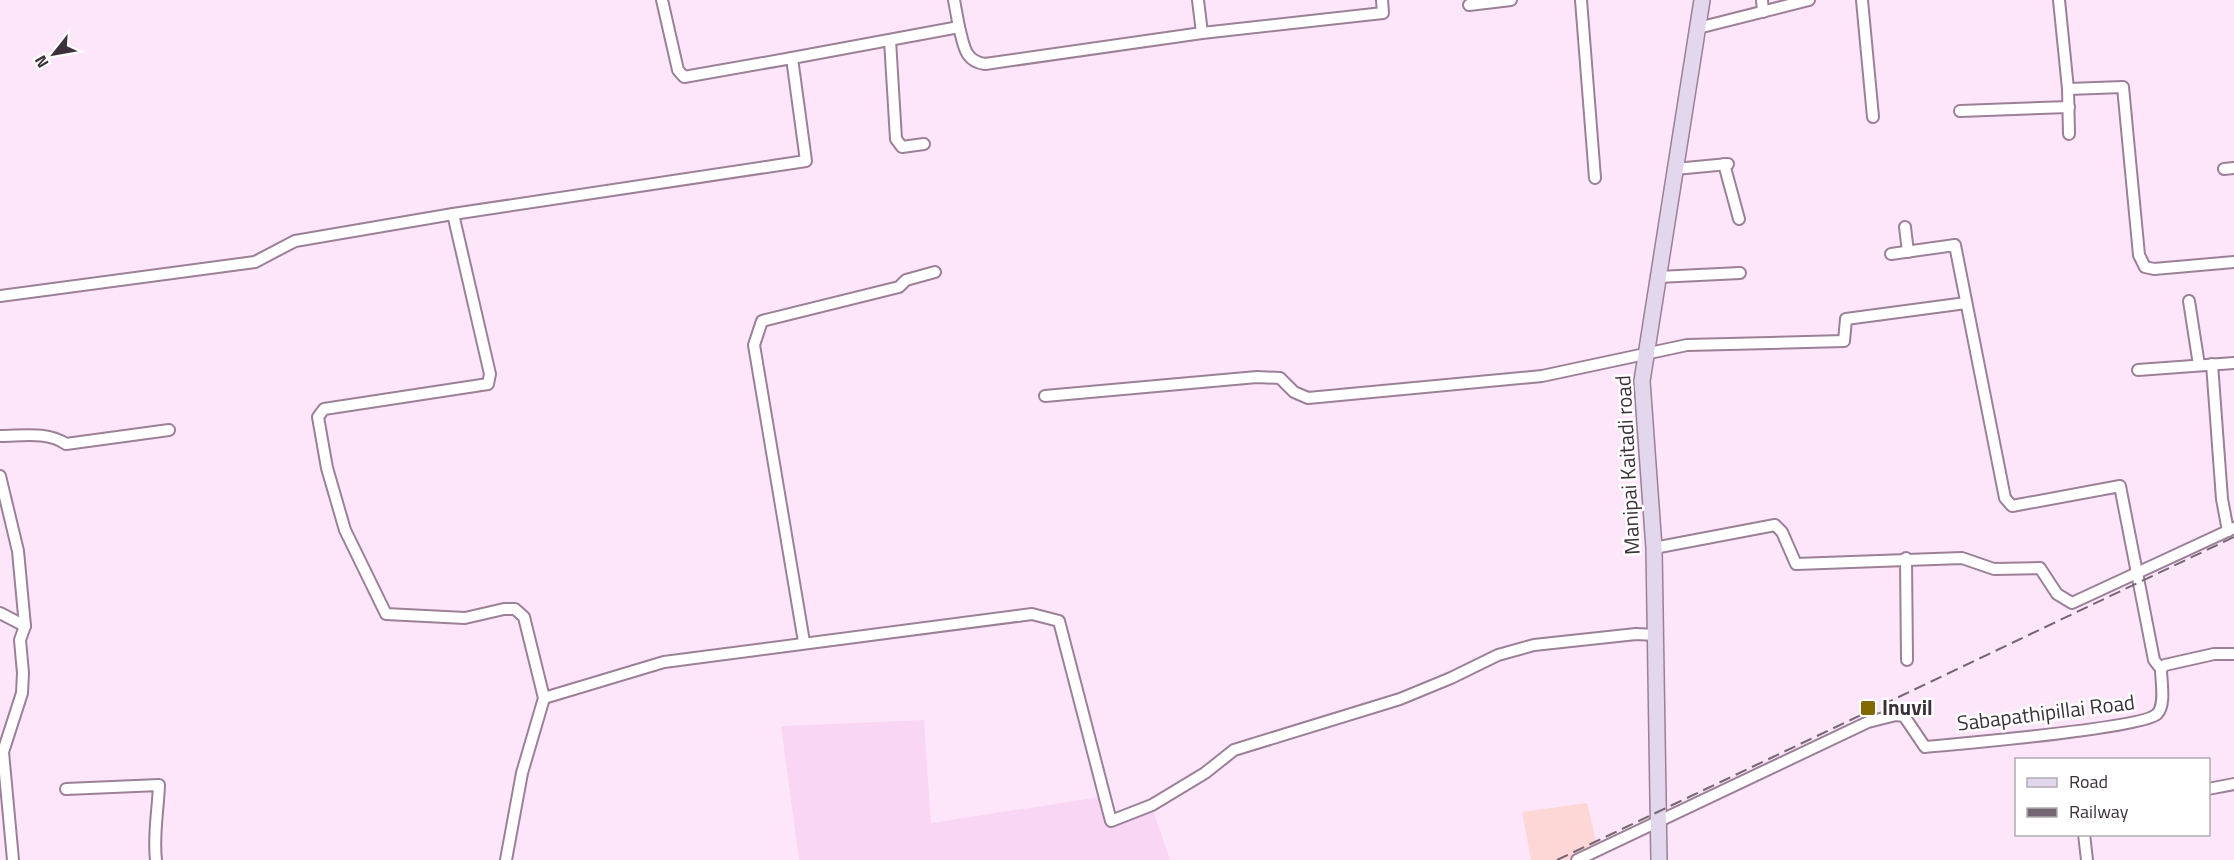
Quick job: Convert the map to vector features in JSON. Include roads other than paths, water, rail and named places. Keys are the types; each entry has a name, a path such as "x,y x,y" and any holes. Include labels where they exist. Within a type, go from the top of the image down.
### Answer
{"main road":[{"name":"Manipai Kaitadi road","path":"1659,860 1654,548 1642,381 1702,0"}],"street":[{"path":"663,0 678,70 684,76 959,27"},
{"path":"954,0 968,56 974,62 984,64 1202,33 1383,13 1382,0"},
{"path":"1198,0 1202,33"},
{"path":"1469,4 1511,0"},
{"path":"1581,0 1595,178"},
{"path":"1762,0 1763,12"},
{"path":"1698,28 1809,0"},
{"path":"1862,0 1873,117"},
{"path":"2059,0 2068,89 2069,134"},
{"path":"890,40 896,139 902,147 924,144"},
{"path":"0,296 255,262 295,241 453,214 806,161 792,58"},
{"path":"2068,89 2123,87 2139,255 2145,267 2154,269 2234,262"},
{"path":"1960,111 2069,107"},
{"path":"1675,169 1726,164 1739,219"},
{"path":"453,214 490,374 488,384 324,409 318,417 327,468 345,530 386,614 465,618 515,609 524,617 544,698 522,773 506,860"},
{"path":"1905,227 1908,252"},
{"path":"1892,254 1955,246 2005,498 2012,506 2120,486 2154,660 2161,669 2165,665 2214,654 2234,654"},
{"path":"804,642 754,345 762,321 899,287 906,280 934,272"},
{"path":"1658,277 1740,273"},
{"path":"2189,301 2199,365"},
{"path":"1045,396 1257,377 1280,378 1294,392 1308,398 1542,376 1646,356 1687,345 1844,341 1846,319 1966,303"},
{"path":"2138,370 2234,363"},
{"path":"1654,548 1775,525 1782,532 1796,564 1906,558 1962,558 1994,569 2040,568 2057,594 2072,603 2136,576 2231,530 2222,499 2212,364"},
{"path":"0,436 36,435 57,438 66,444 169,430"},
{"path":"0,476 18,551 25,626 20,640 22,693 3,752 13,860"},
{"path":"1906,558 1907,660"},
{"path":"0,613 25,626"},
{"path":"544,698 664,662 1032,614 1059,621 1111,821 1152,805 1205,773 1234,750 1400,699 1451,678 1497,655 1534,645 1656,634"},
{"name":"Sabapathipillai Road","path":"1577,860 1868,722 1896,715 1904,716 1925,747 2109,727 2150,719 2158,714 2161,706 2161,669"},
{"path":"2210,789 2234,784"},
{"path":"66,789 159,785 158,820 154,838 156,860"},
{"path":"2084,836 2086,860"}],"railway":[{"path":"1557,860 2234,537"}],"place":[{"name":"Inuvil","path":"1868,708"}]}
